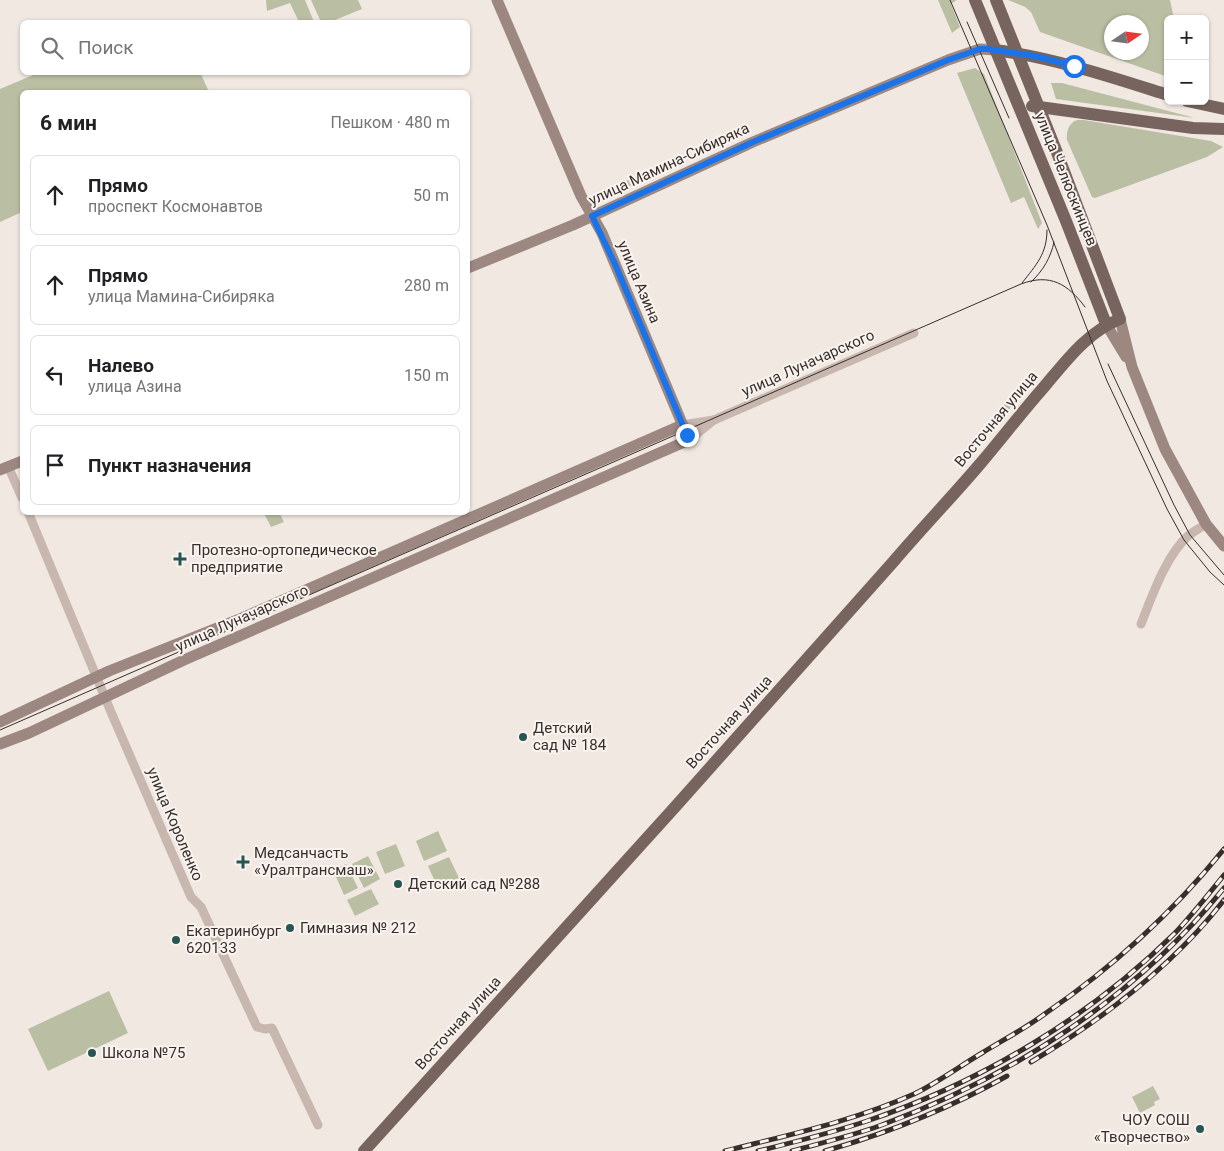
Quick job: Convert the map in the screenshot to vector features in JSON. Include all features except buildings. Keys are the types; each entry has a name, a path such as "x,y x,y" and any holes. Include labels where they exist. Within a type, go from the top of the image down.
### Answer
{"main road":[{"name":"улица Челюскинцев","path":"975,0 1066,221 1106,324"},
{"name":"улица Челюскинцев","path":"996,0 1120,319"},
{"path":"995,50 1018,53 1074,66 1164,94"},
{"path":"1017,104 1193,128 1224,129"},
{"path":"1206,105 1224,109"},
{"name":"Восточная улица","path":"364,1151 972,474 1068,359 1089,337 1106,324 1120,319"}],"street":[{"name":"улица Азина","path":"497,0 578,187 615,264 689,440"},
{"name":"улица Мамина-Сибиряка","path":"470,267 592,216 753,142 948,60 980,49 995,50"},
{"name":"улица Челюскинцев","path":"1120,319 1132,367 1165,449 1206,524 1224,546"},
{"name":"улица Челюскинцев","path":"1106,324 1132,367"},
{"name":"улица Луначарского","path":"0,722 109,672 176,643 242,618 682,425 714,420 914,333"},
{"name":"улица Луначарского","path":"0,744 106,698 193,656 689,440 714,420"},
{"path":"20,462 4,468 20,495"},
{"name":"улица Короленко","path":"29,515 191,897 201,907 257,1027 265,1030 272,1028 318,1125"},
{"path":"1141,624 1160,576 1178,548 1190,535 1206,524"}],"green space":[{"path":"266,0 305,0 313,20 298,20 290,3 267,11"},
{"path":"311,0 358,0 362,9 335,20 320,20"},
{"path":"938,0 957,0 951,4 960,27 952,33"},
{"path":"1008,0 1170,0 1173,15 1164,15 1164,76 1120,60 1149,60 1149,15 1104,15 1104,54 1040,32 1031,12 1025,7"},
{"path":"975,68 984,74 1042,223 1038,229 1024,197 1011,203 957,73"},
{"path":"33,75 201,75 208,90 20,90 20,213 0,222 0,89"},
{"path":"1051,83 1062,83 1195,118 1056,99"},
{"path":"1077,120 1211,141 1223,147 1207,157 1095,198 1092,197 1067,140 1069,128"},
{"path":"666,163 667,170 607,194 606,190"},
{"path":"1024,382 1026,383 991,434 985,429 1017,388"},
{"path":"265,515 280,515 284,522 271,527"},
{"path":"438,831 447,851 424,861 416,841"},
{"path":"396,844 405,866 385,874 376,852"},
{"path":"368,856 380,879 364,888 352,864"},
{"path":"449,857 459,878 438,888 428,866"},
{"path":"346,864 358,888 344,895 333,870"},
{"path":"371,889 379,904 355,916 347,900"},
{"path":"109,991 128,1033 48,1071 28,1029"},
{"path":"1153,1086 1160,1099 1154,1102 1155,1105 1140,1113 1132,1097"}],"tram line":[{"path":"950,0 1047,225 1107,381 1167,509 1184,540 1210,572 1224,585"},
{"path":"967,22 1009,118"},
{"path":"1022,283 1043,253 1047,230"},
{"path":"1031,282 1046,264 1054,242"},
{"path":"0,730 1021,284 1031,281 1050,280 1072,292 1085,307"},
{"path":"1108,364 1190,535 1224,575"}],"railway":[{"path":"725,1151 821,1127 868,1112 914,1094 940,1080 1031,1024 1095,977 1163,916 1224,849"},
{"path":"758,1151 867,1121 909,1105 992,1067 1032,1044 1070,1020 1142,964 1175,933 1224,875"},
{"path":"792,1151 879,1126 976,1084 1023,1058 1068,1030 1111,999 1151,965 1189,928 1224,888"},
{"path":"1031,1062 1084,1028 1135,990 1182,948 1224,900"},
{"path":"825,1151 918,1119 963,1099 1007,1076"}],"place":[{"name":"Протезно-ортопедическое предприятие","path":"180,559"},
{"name":"Детский сад № 184","path":"523,737"},
{"name":"Медсанчасть «Уралтрансмаш»","path":"243,862"},
{"name":"Детский сад №288","path":"398,884"},
{"name":"Гимназия № 212","path":"290,928"},
{"name":"Екатеринбург 620133","path":"176,940"},
{"name":"Школа №75","path":"92,1053"},
{"name":"ЧОУ СОШ «Творчество»","path":"1200,1129"}],"route":[{"path":"687,435 602,233 592,216 753,142 948,60 980,49 1035,56 1074,66"}]}
